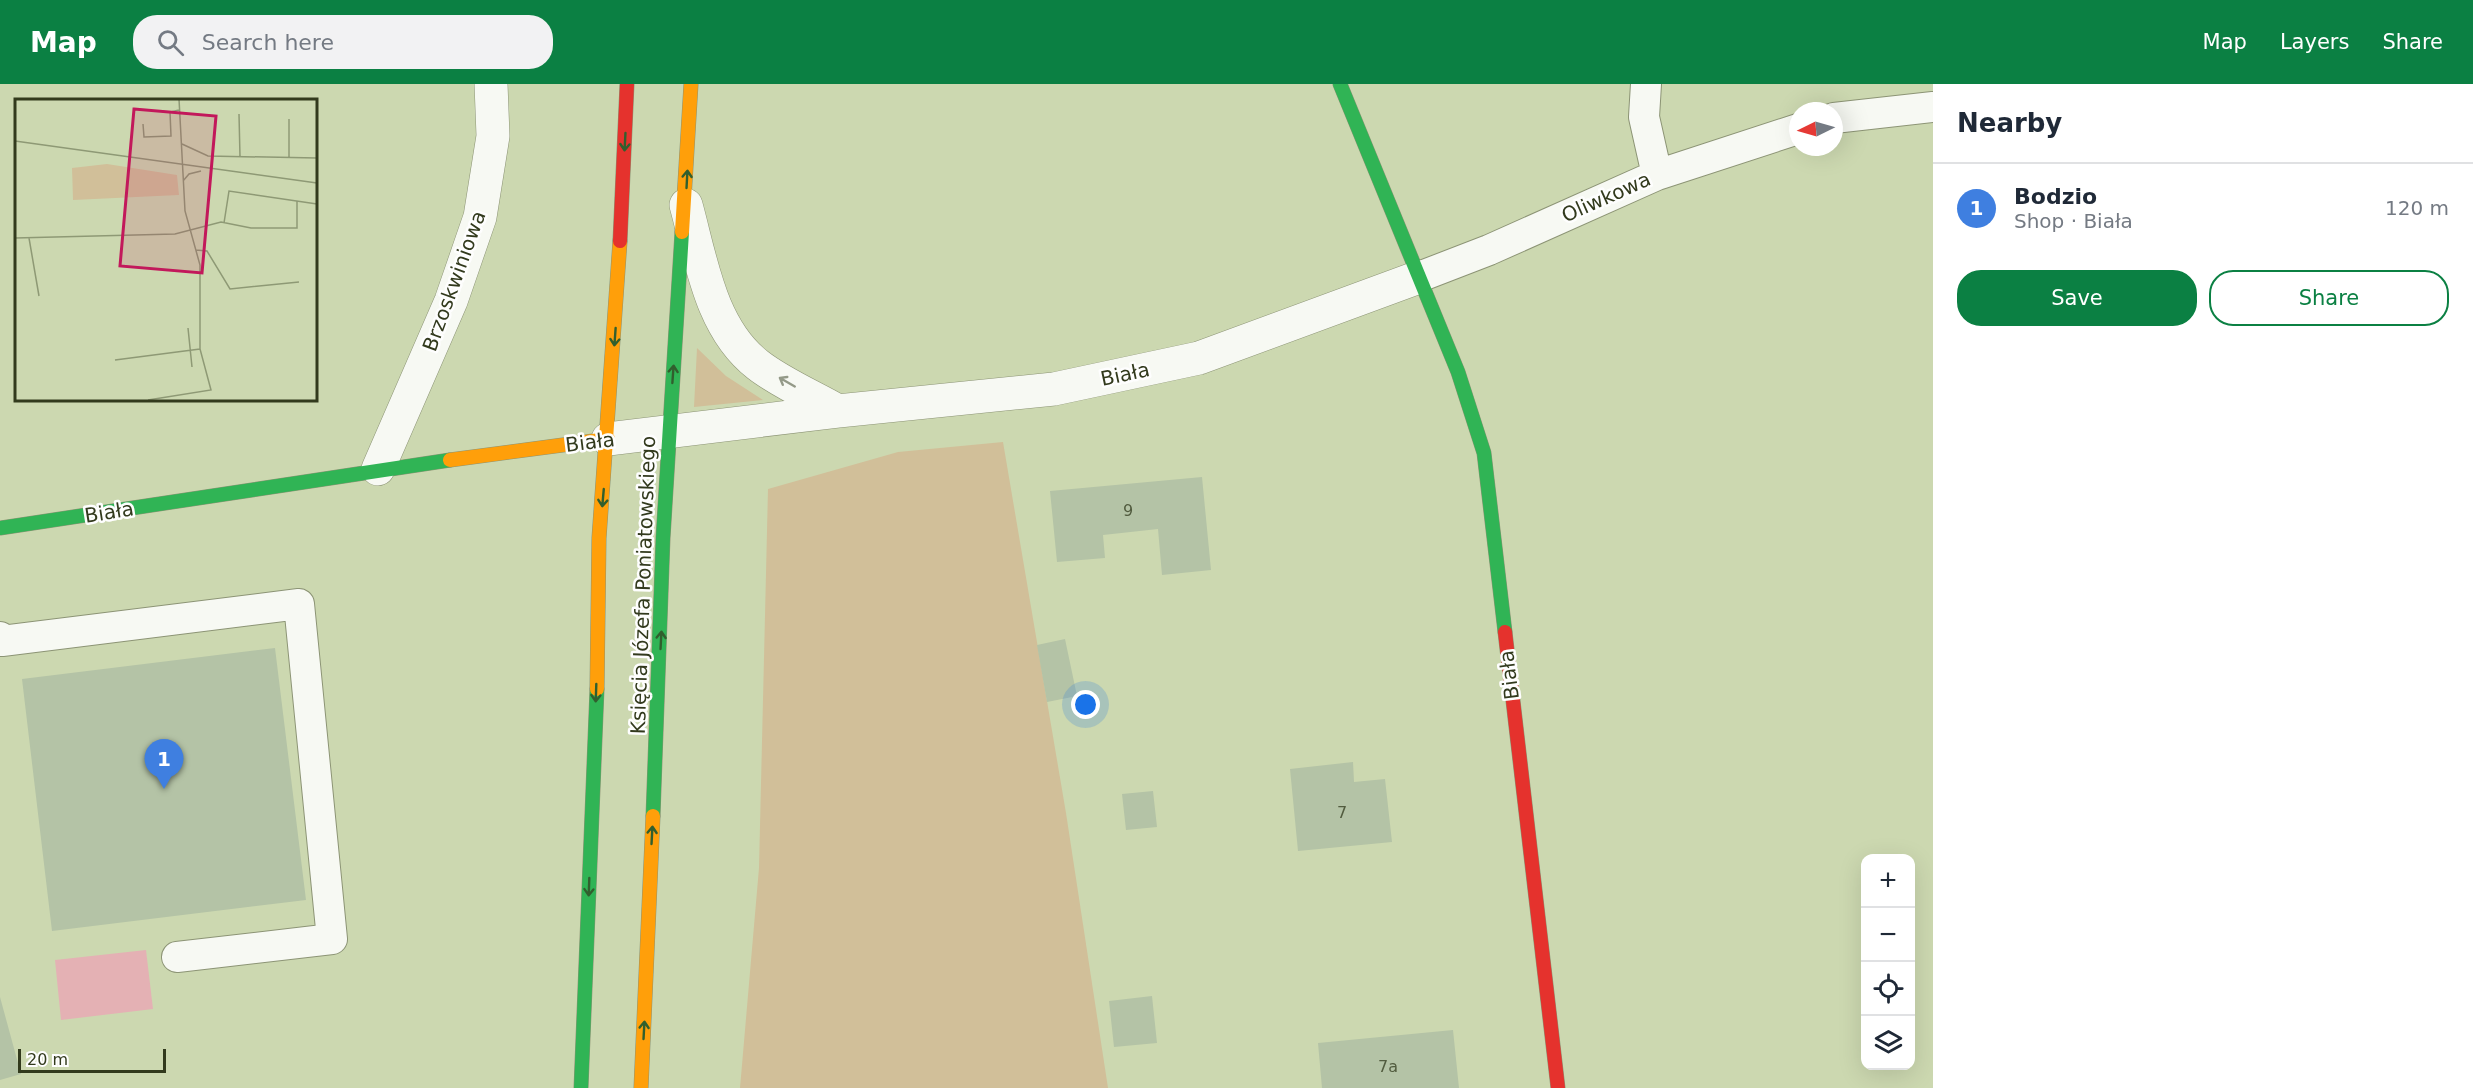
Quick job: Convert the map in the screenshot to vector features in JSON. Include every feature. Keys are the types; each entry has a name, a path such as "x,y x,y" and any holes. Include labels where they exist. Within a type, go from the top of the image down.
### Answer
{"main road":[{"name":"Księcia Józefa Poniatowskiego","path":"581,1088 600,604 599,538 608,440 627,84"},
{"name":"Księcia Józefa Poniatowskiego","path":"641,1088 669,432 686,204 691,84"},
{"path":"1340,84 1419,277"},
{"name":"Biała","path":"1419,277 1458,372 1484,453 1558,1088"},
{"name":"Biała","path":"0,528 378,469 608,440"}],"street":[{"name":"Brzoskwiniowa","path":"378,469 451,301 480,217 493,136 491,84"},
{"path":"686,204 707,284 717,309 736,344 759,366 838,411"},
{"name":"Biała","path":"608,440 838,411 1054,388 1199,358 1419,277"}],"lane":[{"path":"1646,84 1644,117 1657,175"},
{"path":"1843,117 1933,107"},
{"name":"Oliwkowa","path":"1419,277 1489,250 1657,175 1789,132"},
{"path":"0,637 2,641 299,604 332,939 177,957"}],"shaded area":[{"path":"697,348 726,376 763,400 694,407"},
{"path":"1003,442 1066,813 1108,1088 740,1088 759,868 768,489 898,452"},
{"path":"146,950 153,1009 61,1020 55,960"}],"building":[{"path":"1202,477 1211,570 1162,575 1158,529 1103,535 1105,558 1057,562 1050,491"},
{"path":"1065,639 1077,696 1047,702 1037,645"},
{"path":"275,648 306,900 52,931 22,679"},
{"path":"1353,762 1354,782 1385,779 1392,842 1298,851 1290,769"},
{"path":"1153,791 1157,827 1126,830 1122,794"},
{"path":"1152,996 1157,1043 1114,1047 1109,1001"},
{"path":"0,997 21,1074 0,1080"},
{"path":"1453,1030 1459,1088 1322,1088 1318,1043"}],"traffic: fast":[{"path":"1340,84 1458,372 1484,453 1505,632"},
{"path":"653,816 663,538 682,232"},
{"path":"0,528 450,460"},
{"path":"581,1088 597,689"}],"traffic: slow":[{"path":"682,232 691,84"},
{"path":"597,689 599,538 620,241"},
{"path":"450,460 608,439"},
{"path":"641,1088 653,816"}],"traffic: jam":[{"path":"620,241 627,84"},
{"path":"1505,632 1558,1088"}],"place":[{"name":"Bodzio","path":"164,789"}]}
